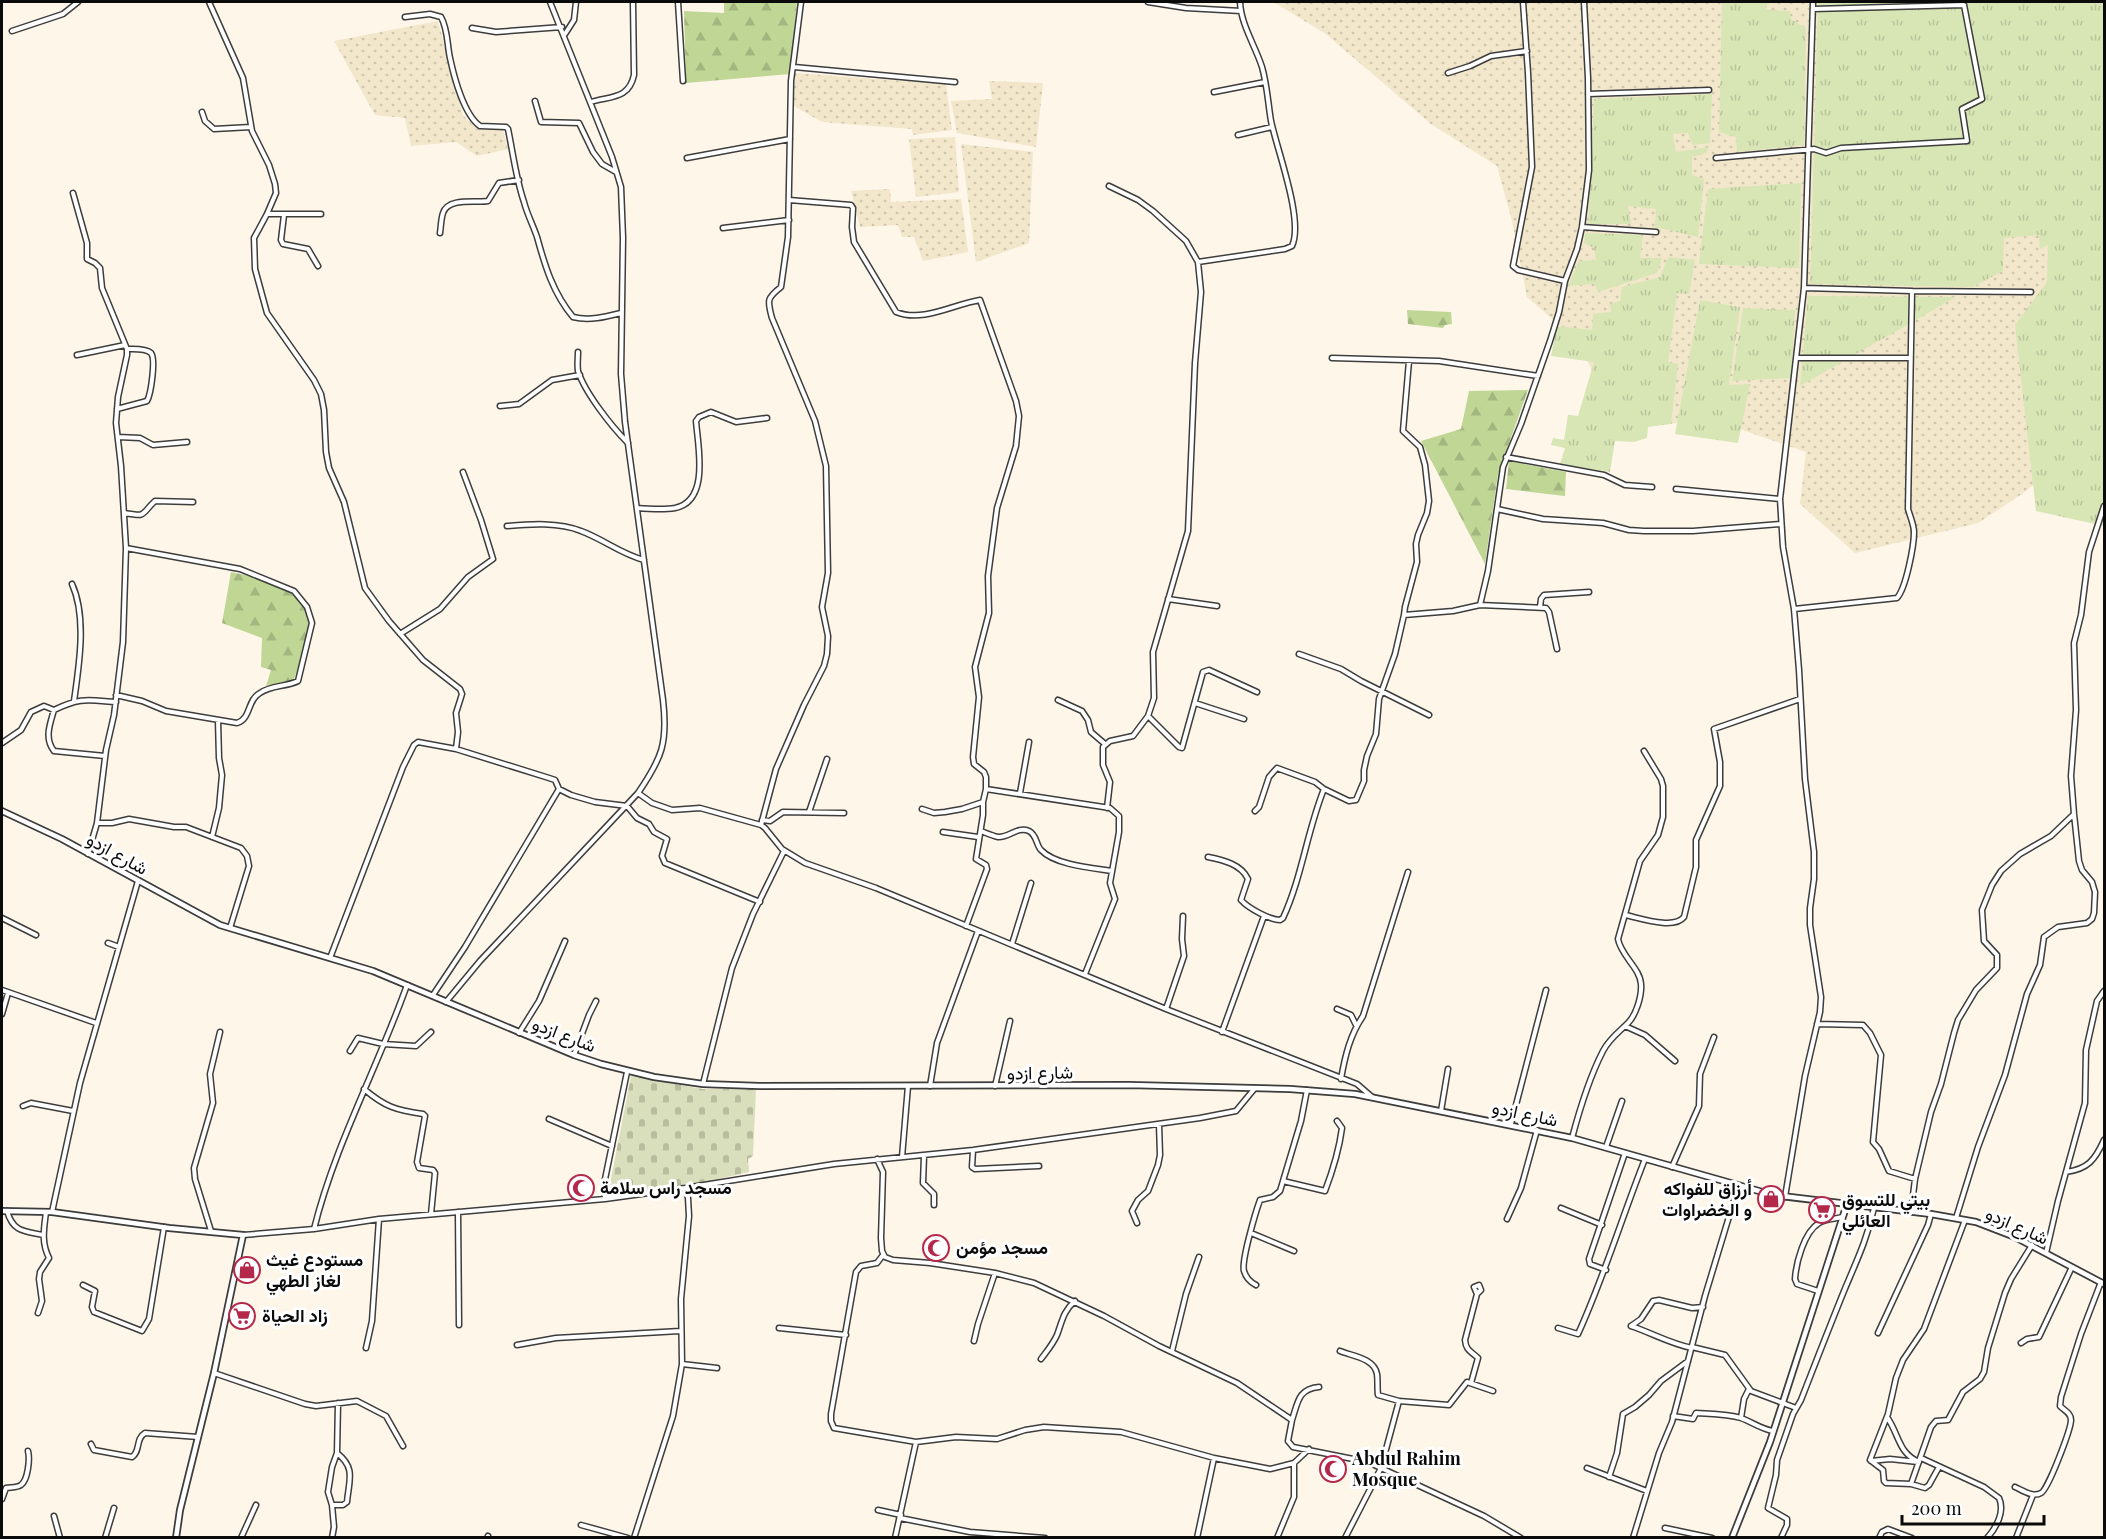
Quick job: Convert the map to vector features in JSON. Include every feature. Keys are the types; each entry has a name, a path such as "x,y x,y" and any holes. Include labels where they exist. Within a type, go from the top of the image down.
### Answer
{"street":[{"path":"12,32 63,14 78,2"},
{"path":"209,2 243,78 251,127 275,184 276,193 254,238 253,248 255,269 267,313 314,380 321,394 329,468 344,502 361,579 369,594 400,634 433,669 460,689 462,694 456,713 458,732 456,748"},
{"path":"446,1002 480,961 638,793 653,771 666,734 621,374 623,213 621,187 591,102 550,2"},
{"path":"565,35 574,20 576,2"},
{"path":"591,102 623,94 632,86 634,75 633,2"},
{"path":"678,2 683,81"},
{"path":"762,823 776,769 828,654 828,636 822,608 828,573 826,466 815,421 769,307 771,294 781,288 783,283 789,220 791,90 801,2"},
{"path":"1148,2 1186,8 1240,11"},
{"path":"1198,262 1285,249 1292,246 1295,240 1291,200 1272,127 1265,82 1261,65 1240,11 1240,2"},
{"path":"1523,2 1532,167 1513,266 1518,270 1565,281"},
{"path":"1480,605 1506,457 1521,424 1538,376 1559,312 1565,281 1577,249 1582,227 1589,170 1584,2"},
{"path":"1785,1198 1808,1058 1821,997 1810,925 1814,864 1805,779 1794,609 1783,547 1780,499 1804,288 1814,2"},
{"path":"1716,158 1809,149 1826,153 1841,148 1966,141 1962,110 1982,99 1964,5 1813,9"},
{"path":"405,17 430,14 441,17 450,60 464,104 476,124 508,129 523,200 542,258 550,280 567,309 573,317 586,319 604,318 621,313"},
{"path":"472,28 496,32 562,27"},
{"path":"1448,73 1491,56 1527,51"},
{"path":"794,68 955,82"},
{"path":"1214,92 1265,82"},
{"path":"1588,94 1709,90"},
{"path":"535,101 541,122 579,123 593,152 602,164 617,172"},
{"path":"202,112 205,121 214,129 251,127"},
{"path":"1238,135 1272,127"},
{"path":"687,158 790,140"},
{"path":"440,232 443,213 449,206 466,202 488,201 499,183 519,180"},
{"path":"1105,744 1133,736 1148,716 1154,698 1153,652 1188,531 1195,363 1201,292 1198,262 1186,241 1177,231 1138,201 1109,186"},
{"path":"73,193 87,243 87,259 100,268 102,288 126,347 117,410 126,548 123,642 97,823 88,854"},
{"path":"789,200 851,205 854,242 896,312 909,314 936,312 980,300 1006,368 1019,416 1016,446 997,508 988,576 989,613 975,667 979,698 973,757 974,764 984,772 986,789 982,802 984,807 976,859 986,865 987,869 966,926"},
{"path":"267,214 321,214"},
{"path":"284,214 281,240 283,244 308,249 318,266"},
{"path":"723,228 789,220"},
{"path":"1582,227 1656,232"},
{"path":"1804,288 2031,292"},
{"path":"1794,609 1891,600 1901,594 1914,531 1908,509 1912,291"},
{"path":"77,355 126,347 151,353 153,359 151,389 147,401 117,410"},
{"path":"578,352 577,366 580,375 604,415 628,443"},
{"path":"1332,358 1439,361 1538,376"},
{"path":"1797,358 1911,358"},
{"path":"1255,811 1259,807 1269,777 1277,768 1315,782 1348,801 1356,800 1364,781 1367,756 1376,734 1381,691 1395,654 1417,562 1418,535 1429,501 1425,465 1420,447 1403,431 1409,361"},
{"path":"500,406 519,404 552,380 580,375"},
{"path":"637,508 677,508 692,499 697,490 699,477 696,421 699,417 711,412 736,422 767,418"},
{"path":"118,437 136,437 153,445 187,441"},
{"path":"1506,457 1604,475 1625,485 1652,488"},
{"path":"400,634 440,609 468,577 493,559 463,472"},
{"path":"1676,489 1780,499"},
{"path":"124,513 143,515 148,512 155,501 193,502"},
{"path":"1956,1218 1978,1147 2005,1075 2027,994 2040,965 2044,938 2058,927 2087,923 2092,919 2094,913 2095,892 2092,882 2082,870 2079,861 2071,776 2076,711 2074,643 2081,615 2088,552 2104,506"},
{"path":"1497,508 1543,519 1603,523 1629,530 1644,531 1694,531 1781,524"},
{"path":"507,526 529,524 579,530 629,556 644,560"},
{"path":"117,695 142,701 166,711 242,722 252,700 259,693 298,681 312,629 307,606 294,591 250,572 126,548"},
{"path":"72,584 78,596 80,660 74,701"},
{"path":"1540,607 1541,599 1545,595 1589,592"},
{"path":"1168,599 1217,606"},
{"path":"1404,615 1454,611 1480,605 1546,608 1549,612 1557,649"},
{"path":"1299,654 1341,669 1429,715"},
{"path":"1148,716 1179,747 1182,747 1203,672 1206,670 1257,692"},
{"path":"1625,915 1670,924 1681,921 1684,917 1696,867 1696,840 1720,786 1720,762 1714,729 1800,699"},
{"path":"1058,700 1082,711 1088,720 1091,732 1105,744"},
{"path":"2,743 21,730 31,712 44,706 54,710 74,701 116,702"},
{"path":"1195,703 1244,719"},
{"path":"54,710 48,740 54,751 105,756"},
{"path":"212,837 219,808 222,775 218,720"},
{"path":"330,958 403,767 414,745 423,742 456,748 555,780 560,789 571,795 595,802 627,806 638,818 649,824 654,832 667,839 662,856 665,864 759,902"},
{"path":"1020,793 1029,742"},
{"path":"1105,744 1102,752 1103,765 1110,782 1107,808"},
{"path":"1572,1138 1581,1105 1604,1048 1621,1028 1626,1026 1638,1003 1641,984 1620,947 1618,939 1640,861 1658,835 1663,817 1663,793 1660,779 1644,751"},
{"path":"809,812 827,759"},
{"path":"433,995 465,947 560,789"},
{"path":"986,789 1115,810 1119,820 1119,832 1110,883 1115,899 1085,974"},
{"path":"1208,857 1227,861 1245,873 1248,879 1242,902 1276,921 1283,918 1298,882 1324,789"},
{"path":"638,793 672,810 700,808 762,823 770,821 783,812 844,813"},
{"path":"922,809 934,813 945,812 982,802"},
{"name":"شارع ازدو","path":"2,811 88,854 200,916 230,928 373,971 574,1055 627,1071 703,1084 759,1086 1129,1085 1307,1089 1372,1097 1572,1138 1738,1187 1785,1198 1965,1219 2002,1231 2103,1283"},
{"path":"1911,1212 1915,1179 1930,1112 1941,1084 1958,1020 1976,990 1998,968 1997,955 1984,941 1982,910 1985,899 2001,871 2010,862 2051,836 2074,814"},
{"path":"97,823 138,819 174,827 186,827 241,848 246,852 249,861 230,928"},
{"path":"762,823 784,851 805,862 876,888 1222,1032 1357,1084 1372,1097"},
{"path":"981,831 999,837 1021,830 1030,832 1043,852 1075,865 1112,870"},
{"path":"943,832 978,837"},
{"path":"703,1084 732,968 759,902 784,851"},
{"path":"1341,1078 1346,1054 1356,1026 1363,1016 1408,872"},
{"path":"38,1313 42,1301 40,1272 49,1258 43,1247 43,1235 96,1023 138,881"},
{"path":"1011,944 1031,883"},
{"path":"1166,1009 1184,956 1183,916"},
{"path":"1222,1032 1264,916"},
{"path":"2,918 36,935"},
{"path":"930,1086 937,1043 978,931"},
{"path":"519,1033 539,1001 565,941"},
{"path":"108,943 119,947"},
{"path":"314,1229 330,1173 407,985"},
{"path":"2,990 96,1023"},
{"path":"1511,1125 1546,990"},
{"path":"2046,1253 2085,1103 2086,1050 2096,1005 2104,991"},
{"path":"2,1014 8,993"},
{"path":"574,1055 596,1001"},
{"path":"1337,1009 1351,1015 1356,1026"},
{"path":"994,1087 1010,1022"},
{"path":"1817,1024 1863,1025 1870,1033 1881,1055 1873,1142 1879,1149 1889,1171 1915,1179"},
{"path":"1626,1026 1648,1038 1675,1061"},
{"path":"211,1231 198,1190 194,1168 213,1103 210,1074 220,1032"},
{"path":"350,1051 358,1038 383,1044 416,1046 431,1032"},
{"path":"1672,1167 1699,1106 1700,1074 1714,1037"},
{"path":"1441,1111 1448,1070"},
{"path":"605,1199 604,1184 627,1071"},
{"path":"902,1157 908,1086"},
{"path":"4,1211 49,1212 243,1235 314,1229 379,1219 605,1199 876,1159 973,1150 1159,1124 1236,1111 1255,1088"},
{"path":"364,1089 382,1104 396,1110 425,1116 417,1162 419,1168 433,1170 435,1173 431,1214"},
{"path":"1256,1285 1250,1281 1243,1270 1244,1259 1260,1200 1277,1195 1280,1191 1301,1121 1307,1089"},
{"path":"1606,1147 1622,1101"},
{"path":"23,1106 31,1103 73,1111"},
{"path":"549,1119 612,1146"},
{"path":"1283,1181 1324,1191 1337,1160 1342,1128 1337,1121"},
{"path":"1137,1223 1132,1211 1138,1200 1148,1191 1158,1165 1159,1124"},
{"path":"1507,1220 1521,1188 1537,1130"},
{"path":"2066,1172 2085,1167 2092,1161 2104,1140"},
{"path":"973,1150 972,1167 975,1169 1039,1166"},
{"path":"1606,1270 1590,1264 1589,1259 1625,1153"},
{"path":"924,1156 923,1183 934,1194 934,1205"},
{"path":"876,1159 881,1164 883,1172 881,1238 883,1255 877,1263 861,1266 858,1269 831,1414 832,1425 842,1429 916,1442 946,1437 997,1439 1044,1427 1121,1432 1214,1458 1270,1469 1294,1463 1309,1449"},
{"path":"1558,1328 1578,1334 1606,1270 1617,1233 1645,1159"},
{"path":"1633,1538 1673,1416 1738,1187"},
{"path":"634,1538 673,1416 682,1364 680,1331 682,1276 688,1216 688,1198 685,1188"},
{"path":"1732,1538 1760,1470 1783,1403 1846,1204"},
{"path":"1561,1208 1602,1225"},
{"path":"1782,1538 1788,1521 1785,1516 1770,1510 1768,1506 1776,1480 1776,1460 1858,1261 1868,1235 1874,1208"},
{"path":"4,1211 19,1230 43,1235"},
{"path":"458,1212 459,1325"},
{"path":"1878,1333 1931,1214"},
{"path":"1818,1292 1797,1284 1795,1280 1801,1255 1813,1228 1820,1223 1842,1217"},
{"path":"366,1348 372,1321 379,1219"},
{"path":"1871,1461 1887,1417 1896,1378 1903,1360 1924,1329 1965,1219"},
{"path":"83,1285 95,1291 92,1307 94,1312 142,1331 149,1319 164,1227"},
{"path":"1251,1233 1294,1251"},
{"path":"176,1538 243,1235"},
{"path":"1911,1484 1933,1424 1940,1420 1948,1420 1963,1392 1980,1379 1984,1372 1988,1348 2006,1293 2032,1245"},
{"path":"883,1255 893,1260 995,1273 1034,1283 1075,1301 1237,1383 1292,1420"},
{"path":"1172,1352 1186,1294 1199,1257"},
{"path":"2020,1343 2039,1337 2072,1267"},
{"path":"974,1341 995,1273"},
{"path":"2015,1487 2033,1495 2041,1494 2046,1488 2069,1430 2071,1417 2060,1406 2061,1397 2081,1334 2103,1283"},
{"path":"1471,1383 1478,1358 1470,1354 1465,1340 1477,1294"},
{"path":"1703,1307 1692,1308 1659,1299 1653,1301 1641,1319 1631,1326 1677,1345 1725,1355 1749,1389 1796,1408"},
{"path":"1041,1359 1058,1332 1068,1307 1075,1301"},
{"path":"779,1328 846,1335"},
{"path":"517,1345 556,1338 680,1331"},
{"path":"1340,1351 1368,1361 1374,1366 1378,1395 1399,1401 1449,1405 1464,1384 1471,1383 1493,1391"},
{"path":"1609,1477 1617,1453 1617,1437 1623,1414 1635,1407 1661,1381 1689,1361"},
{"path":"682,1364 717,1368"},
{"path":"214,1373 305,1404 316,1406 362,1402 368,1408 386,1416 403,1446"},
{"path":"1319,1386 1305,1389 1302,1394 1292,1420 1289,1445 1368,1462 1484,1516 1521,1538"},
{"path":"1741,1418 1744,1399 1749,1389"},
{"path":"1345,1538 1381,1468 1399,1401"},
{"path":"332,1538 334,1527 332,1505 329,1499 329,1482 337,1453 338,1403"},
{"path":"1673,1416 1693,1419 1696,1413 1741,1418 1764,1430 1773,1431"},
{"path":"1887,1417 1897,1433 1898,1443 1910,1458 1939,1467 1984,1487 1999,1498 2002,1511 1987,1538"},
{"path":"91,1444 94,1450 100,1452 132,1457 136,1452 138,1439 145,1433 198,1437"},
{"path":"895,1538 916,1442"},
{"path":"2,1500 6,1488 20,1486 23,1483 28,1451"},
{"path":"332,1505 343,1505 347,1502 350,1473 350,1466 337,1453"},
{"path":"1197,1538 1214,1458"},
{"path":"1871,1461 1920,1460"},
{"path":"1871,1461 1883,1470 1886,1483 1911,1484 1927,1488 1939,1467"},
{"path":"1277,1538 1294,1497 1294,1463"},
{"path":"1587,1468 1647,1491"},
{"path":"2016,1538 2033,1495"},
{"path":"241,1538 256,1504"},
{"path":"105,1538 114,1508"},
{"path":"878,1510 970,1532 1045,1538"},
{"path":"54,1516 60,1538"},
{"path":"581,1525 628,1538"},
{"path":"1665,1528 1712,1538"},
{"path":"1879,1538 1882,1532 1888,1529 1912,1538"}],"shaded area":[{"path":"1275,2 2104,2 2104,408 2078,450 2022,494 1978,523 1855,553 1800,504 1806,452 1711,419 1644,427 1592,371 1580,343 1527,297 1512,221 1497,166 1431,124 1326,34"},
{"path":"438,21 463,115 477,129 503,130 508,149 477,156 456,142 411,146 405,118 375,115 334,41"},
{"path":"795,73 946,84 952,130 913,135 912,129 822,122 792,105"},
{"path":"989,81 1043,83 1036,147 957,133 951,101 992,99"},
{"path":"955,137 959,192 916,197 909,139"},
{"path":"961,144 1033,152 1029,243 976,262"},
{"path":"890,189 891,202 961,199 968,252 923,261 914,237 902,237 898,225 860,227 851,191"}],"green space":[{"path":"724,2 797,2 790,74 686,83 684,11 724,13"},
{"path":"1722,2 1768,2 1766,10 1790,11 1791,19 1806,28 1804,145 1737,152 1736,137 1719,132"},
{"path":"1818,2 2104,2 2104,526 2036,511 2015,325 2047,282 2048,245 2040,249 2039,235 2004,238 2003,271 1973,287 1810,284"},
{"path":"1712,94 1710,143 1693,145 1688,133 1673,134 1676,152 1708,147 1706,153 1692,157 1692,175 1704,179 1698,237 1655,227 1656,209 1628,206 1631,224 1588,224 1594,99"},
{"path":"1801,183 1799,268 1699,264 1708,189"},
{"path":"1585,233 1643,235 1640,258 1662,258 1657,273 1598,292 1595,284 1568,286 1579,261 1596,260 1594,248 1584,243"},
{"path":"1668,257 1695,260 1689,294 1677,293 1668,362 1678,364 1671,424 1648,427 1647,438 1634,442 1615,441 1610,472 1560,464 1565,448 1551,445 1553,438 1564,440 1568,415 1578,416 1594,362 1551,356 1557,326 1592,330 1593,314 1611,312 1610,304 1620,301 1622,287 1660,277"},
{"path":"1808,296 1956,297 1800,386"},
{"path":"1700,300 1740,307 1729,385 1750,384 1738,443 1675,434"},
{"path":"1743,308 1795,310 1791,378 1732,381"},
{"path":"1407,310 1451,312 1452,324 1445,325 1443,328 1408,324"},
{"path":"1528,390 1498,474 1485,564 1421,441 1461,429 1469,391"},
{"path":"1509,461 1566,472 1565,496 1506,489"},
{"path":"231,572 281,587 301,603 307,613 309,631 294,680 266,686 271,670 261,667 262,638 222,623"},
{"path":"631,1076 703,1089 756,1089 753,1156 748,1159 749,1172 704,1182 611,1194 610,1184"}],"place":[{"name":"مسجد راس سلامة","path":"581,1188"},
{"name":"أرزاق للفواكه و الخضراوات","path":"1771,1199"},
{"name":"بيتي للتسوق العائلي","path":"1822,1210"},
{"name":"مسجد مؤمن","path":"936,1248"},
{"name":"مستودع غيث لغاز الطهي","path":"247,1270"},
{"name":"زاد الحياة","path":"242,1316"},
{"name":"Abdul Rahim Mosque","path":"1333,1469"}]}
